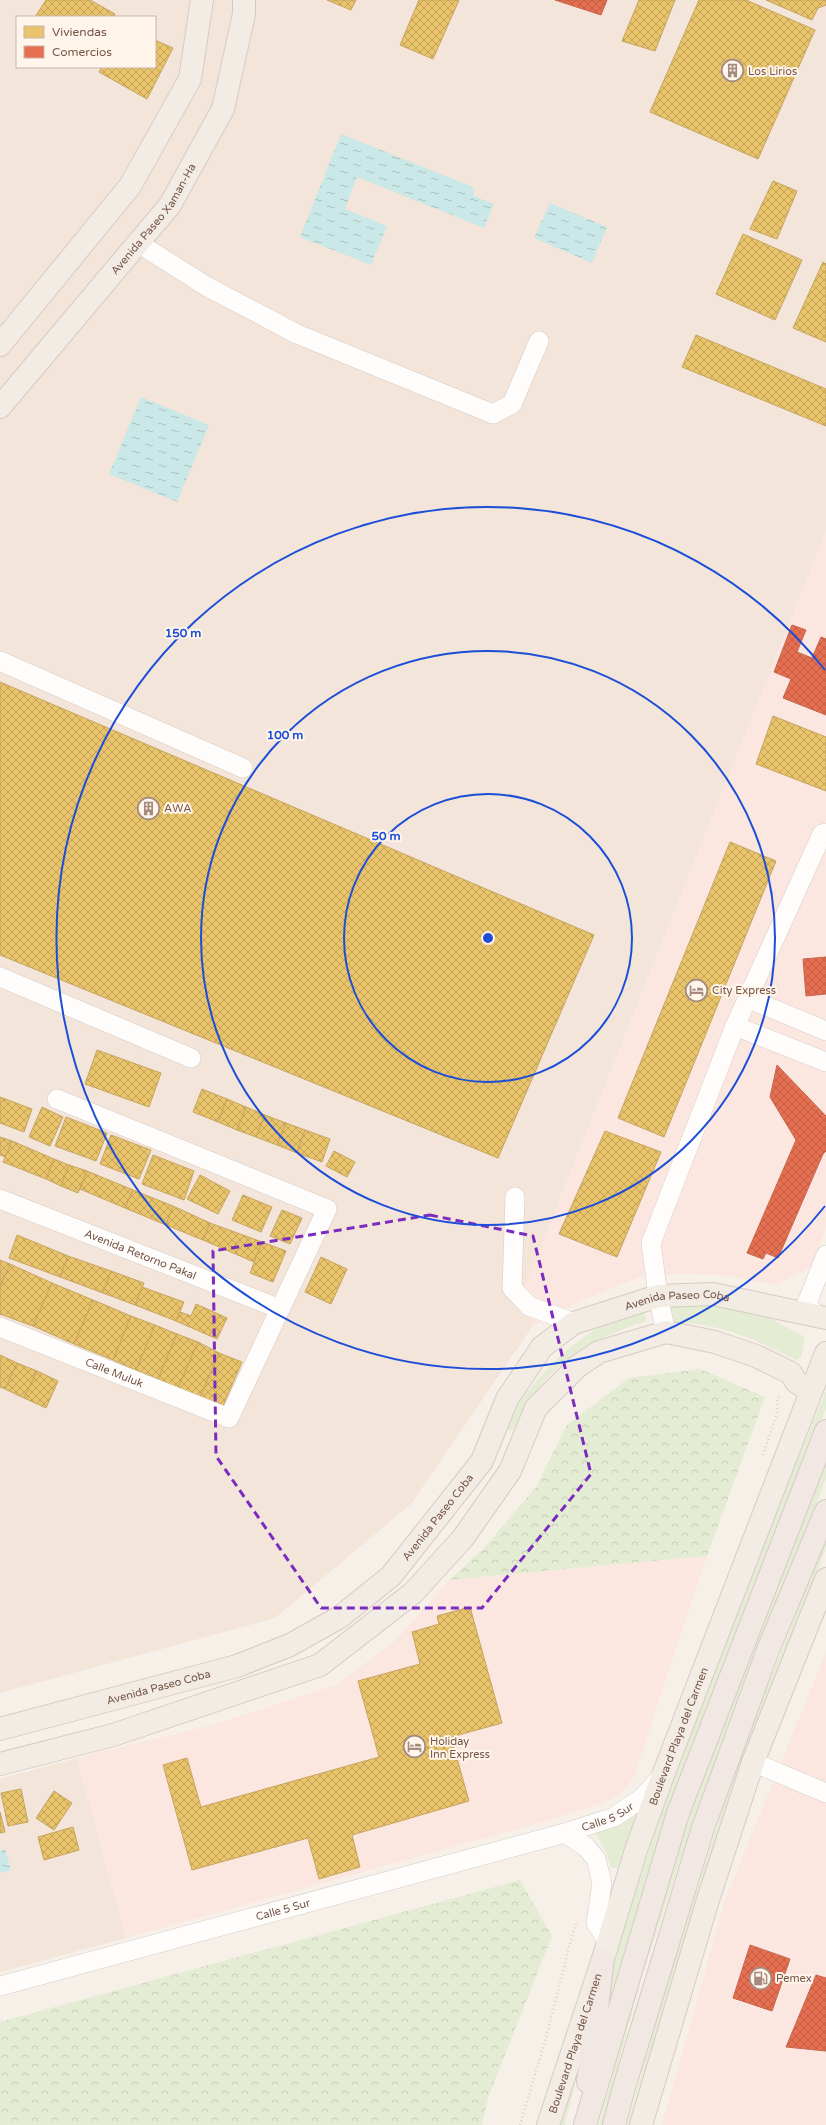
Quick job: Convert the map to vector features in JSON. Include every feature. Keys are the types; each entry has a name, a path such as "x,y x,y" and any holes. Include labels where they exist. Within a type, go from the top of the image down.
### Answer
{"highway":[{"path":"586,2122 678,1813 826,1431"},
{"path":"614,2125 625,2084 703,1828 768,1650 826,1511"},
{"path":"586,2122 588,2066 606,1950"}],"main road":[{"path":"0,345 130,186 190,79 202,0"},
{"name":"Avenida Paseo Xaman-Ha","path":"0,407 170,205 223,109 244,14 244,0"},
{"name":"Avenida Paseo Coba","path":"0,1729 237,1666 290,1645 340,1617 391,1576 482,1461 507,1399 542,1348 574,1323 658,1296 713,1294 821,1317"},
{"path":"0,1764 114,1735 320,1665 413,1593 463,1538 510,1471 536,1408 578,1366 599,1352 666,1332 715,1342 756,1356 791,1374 796,1382 811,1391"},
{"name":"Boulevard Playa del Carmen","path":"548,2125 606,1950 636,1850 663,1775 826,1353"},
{"path":"445,1507 449,1528 463,1538"},
{"path":"641,2125 707,1903 753,1762 826,1579"}],"street":[{"path":"138,243 206,286 297,334 493,414 512,404 539,341"},
{"path":"0,661 243,768"},
{"path":"666,1332 658,1296 651,1243 735,1026 822,834 826,833"},
{"path":"0,977 191,1058"},
{"path":"747,998 826,1031"},
{"path":"735,1026 826,1062"},
{"path":"56,1098 327,1209 280,1309"},
{"path":"515,1197 512,1288 528,1306 574,1323"},
{"name":"Avenida Retorno Pakal","path":"0,1199 280,1309"},
{"path":"821,1317 807,1303 826,1255"},
{"name":"Calle Muluk","path":"0,1327 229,1418 280,1309"},
{"path":"806,1629 826,1612"},
{"path":"753,1762 826,1793"},
{"name":"Calle 5 Sur","path":"0,1986 565,1833 614,1816 641,1799 663,1775"},
{"name":"Calle 5 Sur","path":"565,1833 586,1847 596,1859 602,1883 596,1923 606,1950"}],"path":[{"path":"520,2125 546,2038 568,1947 578,1917"}],"highlighted area":[{"path":"430,1215 533,1236 591,1474 482,1608 321,1608 216,1456 213,1251"}],"shaded area":[{"path":"0,0 826,0 826,531 526,1284 532,1327 411,1504 275,1618 0,1693"},
{"path":"826,531 826,1228 810,1268 776,1285 722,1275 647,1274 581,1301 532,1327 526,1284"},
{"path":"707,1556 633,1779 619,1795 603,1803 539,1823 126,1938 77,1758 212,1725 336,1685 396,1640 449,1580"},
{"path":"826,1652 826,2125 662,2125 725,1900"},
{"path":"77,1758 126,1938 0,1972 0,1779"}],"green space":[{"path":"696,1301 762,1314 805,1337 801,1358 796,1360 735,1333 704,1325 671,1323 666,1313 671,1302"},
{"path":"643,1311 647,1321 608,1335 584,1348 561,1364 540,1387 513,1430 508,1431 505,1423 518,1404 547,1369 564,1353 581,1339 600,1327 621,1317"},
{"path":"700,1369 765,1397 707,1556 449,1580 484,1548 536,1487 567,1425 629,1378"},
{"path":"826,1390 826,1409 690,1748 656,1845 607,2010 613,1969 620,1943 664,1806 722,1649"},
{"path":"826,1463 826,1479 769,1620 700,1801 642,1976 602,2125 599,2125 640,1975 692,1809 752,1646"},
{"path":"826,1539 826,1548 783,1656 743,1763 666,1998 632,2125 627,2125 668,1979 738,1761"},
{"path":"632,1817 635,1819 617,1868 611,1868 606,1852 596,1834"},
{"path":"520,1880 552,1936 488,2098 482,2125 0,2125 0,2022"},
{"path":"586,2041 565,2125 558,2125"}],"water":[{"path":"341,134 473,187 474,196 494,204 484,228 357,177 345,209 387,226 371,265 300,237"},
{"path":"550,203 607,227 592,263 534,238"},
{"path":"141,397 209,425 177,502 109,474"},
{"path":"5,1849 11,1870 0,1873 0,1851"}],"building: Viviendas":[{"path":"46,0 90,0 115,14 114,16 36,16"},
{"path":"327,0 356,0 351,10"},
{"path":"419,0 459,0 433,59 400,45"},
{"path":"639,0 675,0 655,51 622,41"},
{"name":"Los Lirios","path":"699,0 746,0 815,30 758,159 650,112"},
{"path":"766,0 826,0 826,5 818,8 812,20"},
{"path":"156,40 173,48 147,99 99,72 101,68 156,68"},
{"path":"773,181 797,191 777,239 750,229"},
{"path":"743,234 802,260 775,320 716,294"},
{"path":"823,262 826,264 826,342 793,328"},
{"path":"696,335 826,389 826,426 682,367"},
{"name":"AWA","path":"0,682 594,935 498,1158 0,955"},
{"path":"773,716 826,737 826,791 756,764"},
{"name":"City Express","path":"730,842 776,861 664,1137 618,1118"},
{"path":"97,1050 161,1073 149,1107 85,1084"},
{"path":"202,1089 227,1099 218,1122 193,1112"},
{"path":"0,1097 32,1109 24,1132 0,1123"},
{"path":"227,1099 246,1107 237,1130 218,1122"},
{"path":"42,1107 63,1117 50,1146 29,1137"},
{"path":"246,1107 265,1115 256,1137 237,1130"},
{"path":"265,1115 286,1123 277,1145 256,1137"},
{"path":"66,1117 107,1133 96,1161 55,1146"},
{"path":"286,1123 305,1130 297,1153 277,1145"},
{"path":"305,1130 330,1139 322,1162 297,1153"},
{"path":"605,1131 661,1152 617,1257 559,1234"},
{"path":"111,1135 151,1150 139,1179 100,1164"},
{"path":"0,1137 12,1141 6,1157 0,1155"},
{"path":"12,1141 54,1159 46,1179 3,1162"},
{"path":"334,1151 355,1162 347,1177 326,1166"},
{"path":"153,1155 194,1171 184,1200 142,1184"},
{"path":"54,1159 69,1165 61,1186 46,1179"},
{"path":"69,1165 87,1171 78,1193 61,1186"},
{"path":"87,1171 133,1190 125,1208 80,1189"},
{"path":"200,1175 230,1191 218,1214 187,1199"},
{"path":"133,1190 173,1206 166,1225 125,1208"},
{"path":"243,1195 272,1207 261,1232 232,1220"},
{"path":"173,1206 210,1223 203,1240 166,1225"},
{"path":"282,1210 302,1218 290,1244 270,1236"},
{"path":"210,1223 262,1242 254,1262 203,1240"},
{"path":"17,1235 68,1256 60,1277 9,1258"},
{"path":"262,1242 286,1251 273,1282 250,1273"},
{"path":"68,1256 111,1271 103,1293 60,1277"},
{"path":"321,1257 347,1269 331,1304 305,1292"},
{"path":"0,1260 10,1264 0,1287"},
{"path":"10,1264 52,1283 33,1326 0,1314 0,1287"},
{"path":"111,1271 144,1283 135,1305 103,1293"},
{"path":"52,1283 93,1300 74,1344 33,1326"},
{"path":"142,1287 184,1302 176,1321 135,1305"},
{"path":"93,1300 131,1316 113,1360 74,1344"},
{"path":"196,1304 227,1318 217,1339 176,1321 180,1312 191,1316"},
{"path":"131,1316 155,1325 136,1370 113,1360"},
{"path":"155,1325 177,1334 158,1379 136,1370"},
{"path":"177,1334 198,1342 178,1388 158,1379"},
{"path":"198,1342 219,1353 200,1397 178,1388"},
{"path":"219,1353 242,1362 223,1406 200,1397"},
{"path":"0,1355 17,1363 5,1389 0,1387"},
{"path":"17,1363 37,1371 24,1398 5,1389"},
{"path":"37,1371 58,1381 46,1408 24,1398"},
{"name":"Holiday Inn Express","path":"470,1607 502,1723 451,1737 469,1801 352,1835 360,1867 319,1879 308,1838 192,1870 163,1765 187,1758 201,1807 379,1757 358,1681 420,1664 412,1632 439,1624 437,1616"},
{"path":"21,1789 28,1822 8,1826 1,1793"},
{"path":"54,1791 72,1803 54,1830 36,1818"},
{"path":"0,1812 5,1832 0,1833"},
{"path":"73,1827 79,1850 44,1860 38,1837"}],"building: Comercios":[{"path":"555,0 607,0 601,15"},
{"path":"792,625 806,630 797,652 812,658 821,637 826,639 826,715 783,698 791,679 774,672"},
{"path":"826,957 826,994 806,996 803,959"},
{"path":"777,1065 826,1116 826,1151 823,1154 778,1258 766,1253 763,1259 747,1253 796,1140 770,1097"},
{"name":"Pemex","path":"750,1945 790,1959 772,2011 733,1998"},
{"path":"816,1975 826,1978 826,2051 786,2047"}],"place":[{"name":"Los Lirios","path":"732,71"},
{"name":"AWA","path":"148,808"},
{"name":"City Express","path":"697,990"},
{"name":"Holiday Inn Express","path":"415,1747"},
{"name":"Pemex","path":"761,1978"}]}
